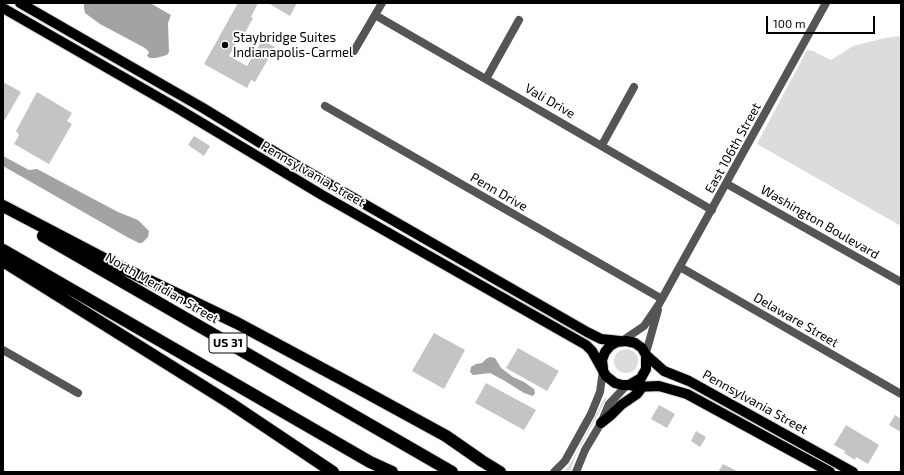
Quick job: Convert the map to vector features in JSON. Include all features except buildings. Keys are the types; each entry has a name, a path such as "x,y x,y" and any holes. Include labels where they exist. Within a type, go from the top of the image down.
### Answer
{"highway":[{"path":"3,206 112,263 237,323 446,436 482,462 500,472"},
{"name":"North Meridian Street","path":"3,213 452,472"},
{"name":"US 31","path":"3,250 385,472"},
{"path":"3,261 230,403 334,472"},
{"path":"370,462 392,472"}],"main road":[{"name":"Pennsylvania Street","path":"20,3 203,108 293,163 587,332 604,339 621,341"},
{"name":"Pennsylvania Street","path":"3,8 177,108 322,195 586,345 592,351 603,369"},
{"path":"621,341 635,343 646,354 647,364 644,374 637,381 628,385 618,384 606,376 603,369 602,360 605,352 610,346 621,341"},
{"name":"Pennsylvania Street","path":"646,354 662,370 689,381 853,472"},
{"name":"Pennsylvania Street","path":"628,385 659,386 692,396 830,472"},
{"path":"600,423 621,405 637,394 643,386"}],"street":[{"path":"354,51 382,3"},
{"name":"East 106th Street","path":"621,341 644,326 660,302 727,184 826,3"},
{"name":"Vali Drive","path":"375,15 712,210"},
{"path":"486,79 519,20"},
{"path":"602,145 634,87"},
{"name":"Penn Drive","path":"325,106 660,302"},
{"name":"Washington Boulevard","path":"727,184 901,282"},
{"name":"Delaware Street","path":"680,267 901,394"},
{"name":"East 106th Street","path":"646,354 660,302"},
{"path":"4,354 78,393"},
{"path":"554,472 565,461 591,414 600,392 603,369"},
{"path":"576,472 585,450 609,404 628,385"}],"shaded area":[{"path":"84,3 150,3 171,15 168,23 169,52 167,55 150,58 147,56 149,52 145,48 100,24 85,13"},
{"path":"901,36 901,226 757,144 807,50 813,51 831,60 853,46 885,38"},
{"path":"3,156 29,170 37,169 118,212 138,220 149,231 148,237 142,243 139,243 127,237 3,166"},
{"path":"626,349 635,352 638,361 635,370 626,373 617,370 614,361 617,352"},
{"path":"490,357 495,358 501,368 513,377 534,389 535,393 533,396 524,393 490,373 473,375 470,372 471,367 482,363"},
{"path":"605,397 607,398 576,455 570,472 564,472 573,459"}],"place":[{"name":"Staybridge Suites Indianapolis-Carmel","path":"225,45"}]}
